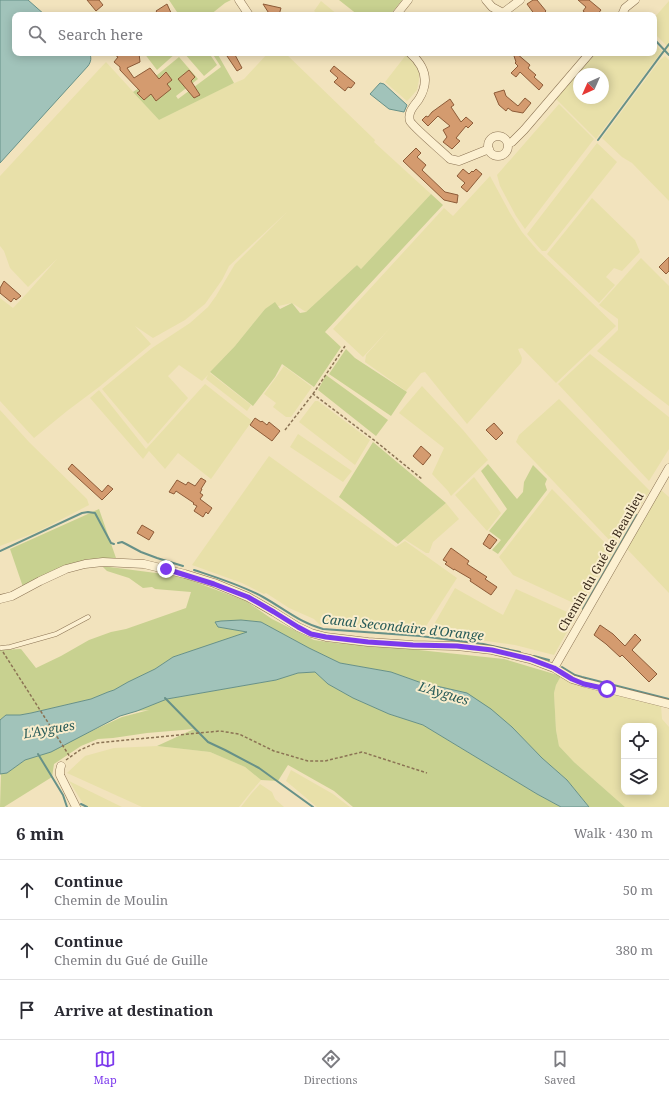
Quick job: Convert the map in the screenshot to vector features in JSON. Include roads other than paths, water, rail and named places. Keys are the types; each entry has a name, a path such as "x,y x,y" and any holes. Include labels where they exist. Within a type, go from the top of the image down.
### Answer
{"street":[{"path":"239,0 247,12"},
{"path":"398,12 408,0"},
{"path":"486,0 492,7 501,12"},
{"path":"504,12 520,0"},
{"path":"624,12 635,0"},
{"path":"413,56 421,65 425,75 425,84 419,99 412,109 410,121 450,159 459,161 488,146 490,140 495,136 502,136 506,140 510,139 512,142 587,56"},
{"path":"487,146 493,154 503,154 508,149 510,139"},
{"name":"Chemin du Gué de Beaulieu","path":"557,664 588,607 669,468"},
{"path":"0,599 12,596 66,569 85,564 102,562 144,564 184,574 248,597 311,634 368,642 457,646 492,650 557,664 572,679 584,684 669,704"},
{"path":"61,766 60,775 76,807"}],"lane":[{"path":"1,648 10,647 56,634 88,617"}],"water":[{"path":"0,0 28,0 42,12 12,12 12,56 90,56 91,58 88,66 0,163"},
{"path":"380,83 384,84 407,105 404,112 389,109 370,94"},
{"name":"L'Aygues","path":"241,620 261,622 340,663 391,672 419,682 467,693 491,709 512,727 542,758 567,780 589,807 561,807 423,725 389,714 353,698 328,684 315,672 298,673 276,680 167,699 120,716 51,752 25,760 7,773 0,774 0,720 6,715 31,713 91,699 114,690 155,669 173,657 247,632 218,627 215,622"}],"waterway":[{"path":"657,42 669,55"},
{"path":"598,140 669,44"},
{"name":"Canal Secondaire d'Orange","path":"0,551 82,513 88,512 95,513 111,543 114,544"},
{"path":"583,609 637,515"},
{"name":"Canal Secondaire d'Orange","path":"118,543 122,542 141,552 183,566"},
{"name":"Canal Secondaire d'Orange","path":"194,570 246,589 263,597 299,619 323,629 420,636 483,644 520,652"},
{"name":"Canal Secondaire d'Orange","path":"534,656 549,660"},
{"name":"Canal Secondaire d'Orange","path":"562,667 575,675 669,699"},
{"path":"165,698 208,742 259,768 313,807"},
{"path":"38,754 63,795 67,807"},
{"path":"81,804 87,807"}]}
